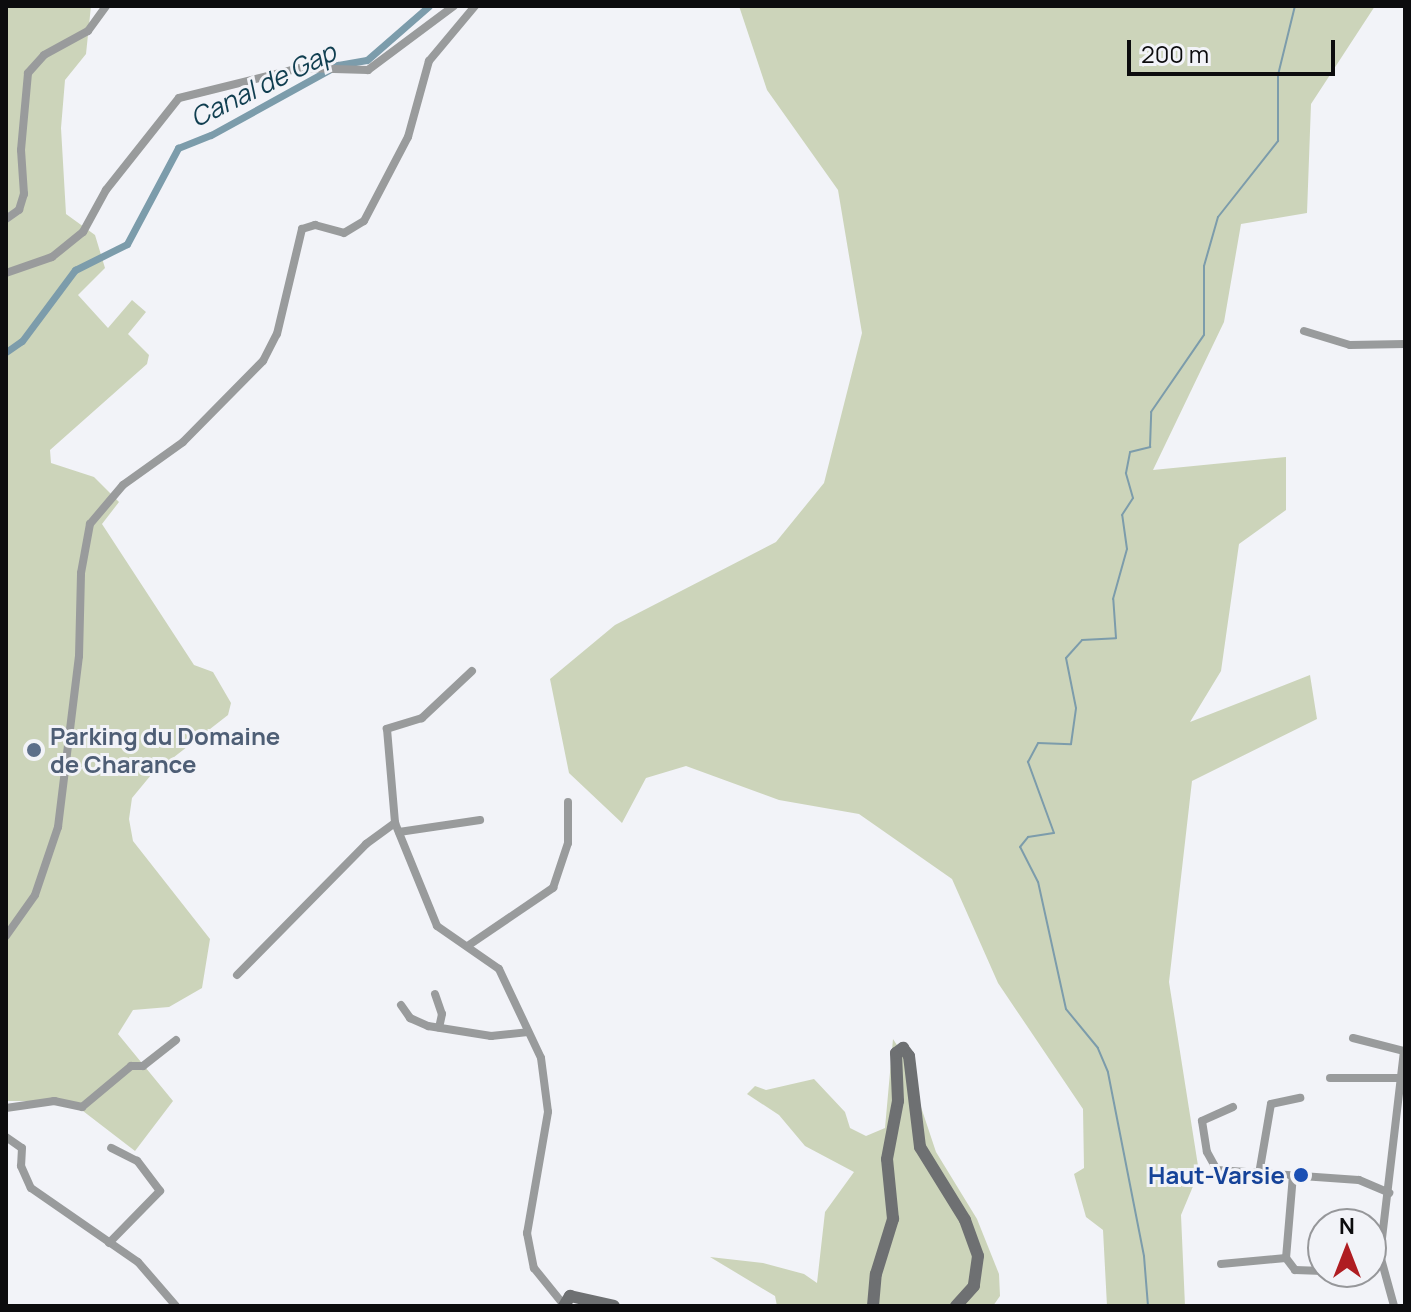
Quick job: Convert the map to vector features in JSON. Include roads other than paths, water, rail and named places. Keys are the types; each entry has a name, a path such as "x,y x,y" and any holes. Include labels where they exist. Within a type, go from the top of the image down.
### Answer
{"street":[{"path":"6,219 19,210 24,194 21,150 28,73 44,55 88,31 106,6"},
{"path":"6,273 52,257 70,245 179,98 300,68 355,74 376,67 454,6"},
{"path":"6,936 35,895 58,827 79,656 81,573 90,524 123,485 183,442 263,361 277,334 302,229 315,225 344,233 364,221 408,137 429,61 475,6"},
{"path":"1304,331 1350,345 1405,344"},
{"path":"472,671 422,718 387,729 397,828 437,926 469,945 499,969 544,1070 548,1112 527,1233 534,1268 572,1303 598,1302 614,1306"},
{"path":"469,945 553,888 566,853 568,802"},
{"path":"237,975 366,844 397,828 480,820"},
{"path":"435,994 442,1014 439,1028"},
{"path":"401,1005 410,1018 439,1028 491,1036 528,1032"},
{"path":"1353,1038 1404,1051 1386,1208"},
{"path":"6,1108 54,1101 82,1107 131,1066 143,1066 176,1040"},
{"path":"873,1306 876,1274 893,1219 887,1159 898,1101 896,1053 903,1048 909,1056 920,1147 965,1220 978,1256 974,1286 956,1306"},
{"path":"1330,1078 1401,1078"},
{"path":"1259,1174 1271,1104 1300,1098"},
{"path":"1233,1107 1202,1121 1211,1164 1217,1170 1371,1182 1389,1193"},
{"path":"6,1137 22,1148 22,1171 31,1188 138,1262 176,1306"},
{"path":"109,1243 160,1191 137,1161 111,1148"},
{"path":"1293,1175 1286,1258 1295,1270 1307,1270"},
{"path":"1221,1264 1286,1258"}],"waterway":[{"name":"Canal de Gap","path":"6,352 22,341 75,270 127,244 178,148 211,135 338,65 367,60 429,6"},
{"path":"1148,1306 1144,1256 1108,1072 1098,1048 1066,1009 1038,882 1020,847 1028,837 1054,833 1028,762 1038,743 1071,744 1076,708 1066,658 1082,640 1116,638 1113,599 1127,549 1122,515 1133,498 1126,473 1130,452 1150,447 1151,412 1204,335 1204,266 1218,217 1278,141 1278,75 1295,6"}],"place":[{"name":"Parking du Domaine de Charance","path":"34,750"},
{"name":"Haut-Varsie","path":"1301,1175"}]}
